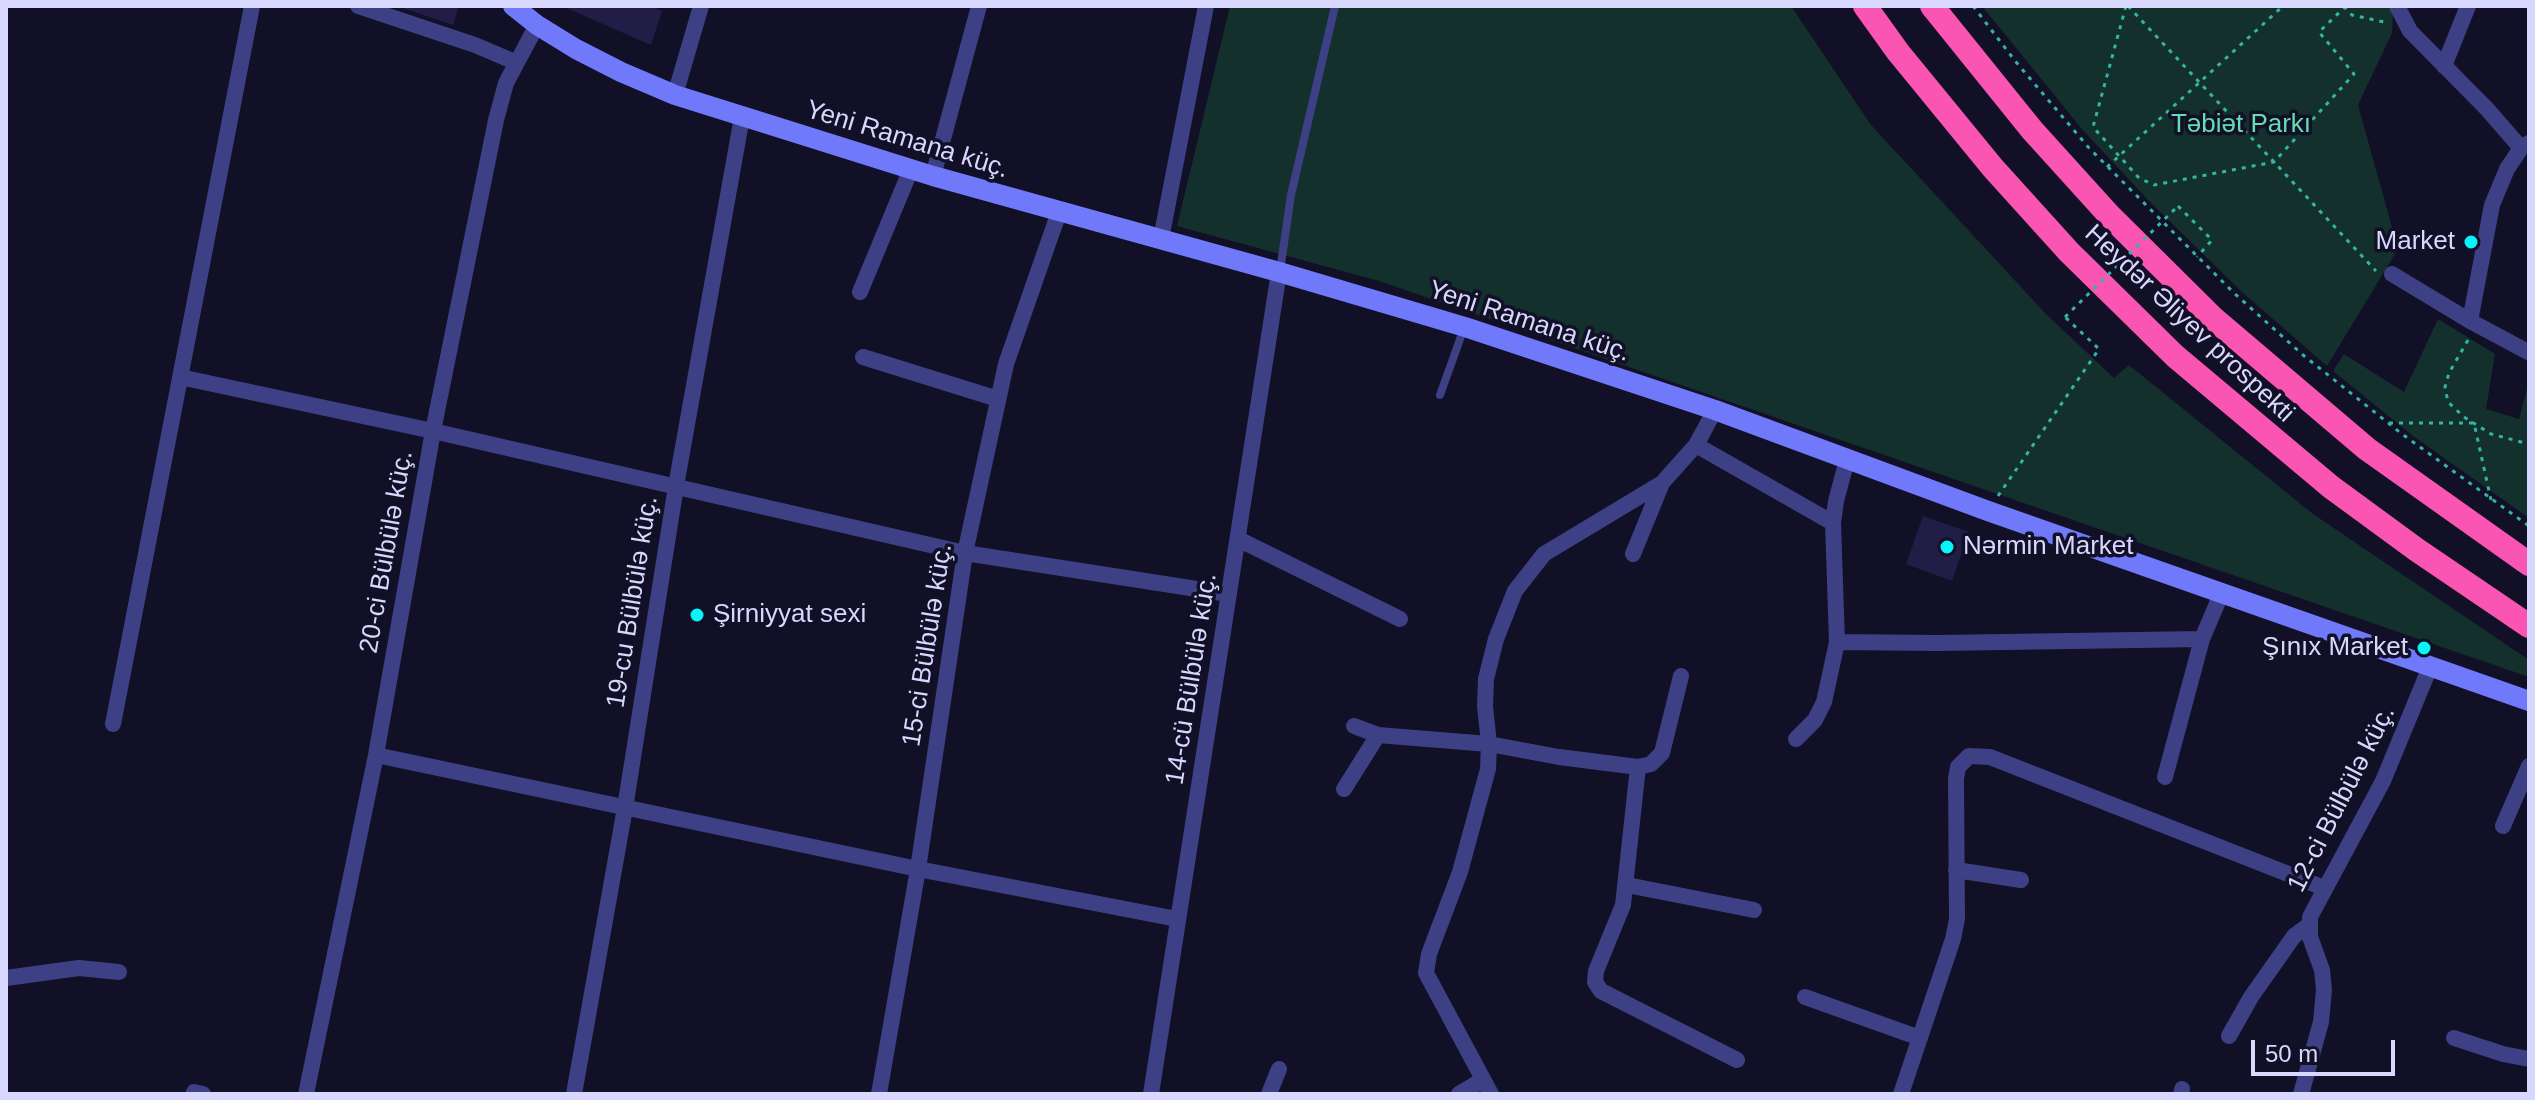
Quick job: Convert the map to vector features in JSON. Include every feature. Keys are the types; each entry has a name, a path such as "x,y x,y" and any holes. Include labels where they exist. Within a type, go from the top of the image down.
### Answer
{"highway":[{"name":"Heydər Əliyev prospekti","path":"1865,6 1898,52 1993,168 2069,252 2175,356 2331,487 2529,626"},
{"name":"Heydər Əliyev prospekti","path":"1932,6 2032,130 2099,205 2214,319 2367,449 2529,564"}],"street":[{"path":"113,724 252,6"},
{"path":"358,6 475,45 515,62"},
{"name":"Yeni Ramana küç.","path":"513,6 537,25 621,72 675,95 933,176 1465,327 1715,410 1988,511 2529,701"},
{"path":"675,95 701,6"},
{"path":"933,176 979,6"},
{"path":"1161,239 1206,6"},
{"path":"2397,6 2410,31 2525,146 2507,169 2492,205 2470,321"},
{"path":"2444,66 2468,6"},
{"name":"20-ci Bülbülə küç.","path":"306,1094 376,755 433,431 496,120 515,62 537,25"},
{"name":"19-cu Bülbülə küç.","path":"574,1094 625,808 676,486 742,117"},
{"path":"860,292 911,169"},
{"name":"15-ci Bülbülə küç.","path":"879,1094 918,869 965,553 1006,364 1059,212"},
{"name":"14-cü Bülbülə küç.","path":"1151,1094 1240,540 1279,272"},
{"path":"2386,275 2528,352"},
{"path":"863,357 998,399"},
{"path":"180,377 433,431 965,553 1229,594"},
{"path":"1459,1094 1486,1087 1426,973 1429,954 1460,872 1488,769 1486,679 1496,639 1515,591 1544,554 1662,483 1696,445 1715,410"},
{"path":"1696,445 1833,523"},
{"path":"1796,739 1815,720 1824,702 1837,642 1833,523 1847,460"},
{"path":"1633,554 1662,483"},
{"path":"1240,540 1400,619"},
{"path":"2165,777 2202,639 2222,592"},
{"path":"1837,642 2202,639"},
{"name":"12-ci Bülbülə küç.","path":"2301,1094 2321,1022 2324,990 2322,970 2312,947 2309,925 2314,906 2383,781 2430,667"},
{"path":"1354,726 1378,735 1489,744 1638,767 1651,764 1662,753 1681,676"},
{"path":"1344,789 1378,735"},
{"path":"376,755 918,869 1177,919"},
{"path":"1901,1094 1953,939 1957,919 1956,779 1958,767 1969,756 1990,757 2324,888"},
{"path":"2503,826 2529,766"},
{"path":"1638,767 1627,885 1623,905 1596,971 1595,982 1601,991 1737,1060"},
{"path":"1956,870 2021,880"},
{"path":"1627,885 1754,910"},
{"path":"2229,1036 2251,997 2294,936 2309,925"},
{"path":"6,978 79,968 119,972"},
{"path":"1805,997 1920,1038"},
{"path":"2454,1038 2529,1059"},
{"path":"1269,1094 1279,1069"}],"lane":[{"path":"1279,272 1291,195 1335,6"},
{"path":"1440,395 1465,327"}],"path":[{"path":"1973,6 2016,62 2107,167 2197,257 2303,355 2388,423 2529,526"},
{"path":"2127,6 2386,275"},
{"path":"2127,6 2093,127 2139,178 2154,185 2274,162 2354,74 2319,32 2345,7 2352,15 2392,23"},
{"path":"2107,167 2283,6"},
{"path":"1988,511 2099,349 2065,317 2178,206 2212,240 2197,257"},
{"path":"2470,321 2469,338 2449,373 2445,387 2448,402 2491,434 2529,444"},
{"path":"2388,423 2474,423"},
{"path":"2474,423 2491,500"}],"green space":[{"path":"1230,6 1791,6 1871,125 2046,314 2114,378 2129,365 2313,514 2529,660 2529,677 1379,281 1177,226"},
{"name":"Təbiət Parkı","path":"1982,6 2388,6 2393,14 2392,33 2358,105 2398,249 2327,366 2243,293 2148,200 2081,128"},
{"path":"2438,319 2495,354 2486,409 2519,419 2529,381 2529,518 2413,436 2333,371 2344,354 2404,392"}],"building":[{"path":"397,6 459,6 453,25"},
{"path":"562,6 651,6 662,11 651,45"},
{"path":"1923,516 1969,532 1952,581 1906,564"}],"place":[{"name":"Market","path":"2471,242"},
{"name":"Nərmin Market","path":"1947,547"},
{"name":"Şirniyyat sexi","path":"697,615"},
{"name":"Şınıx Market","path":"2424,648"}]}
